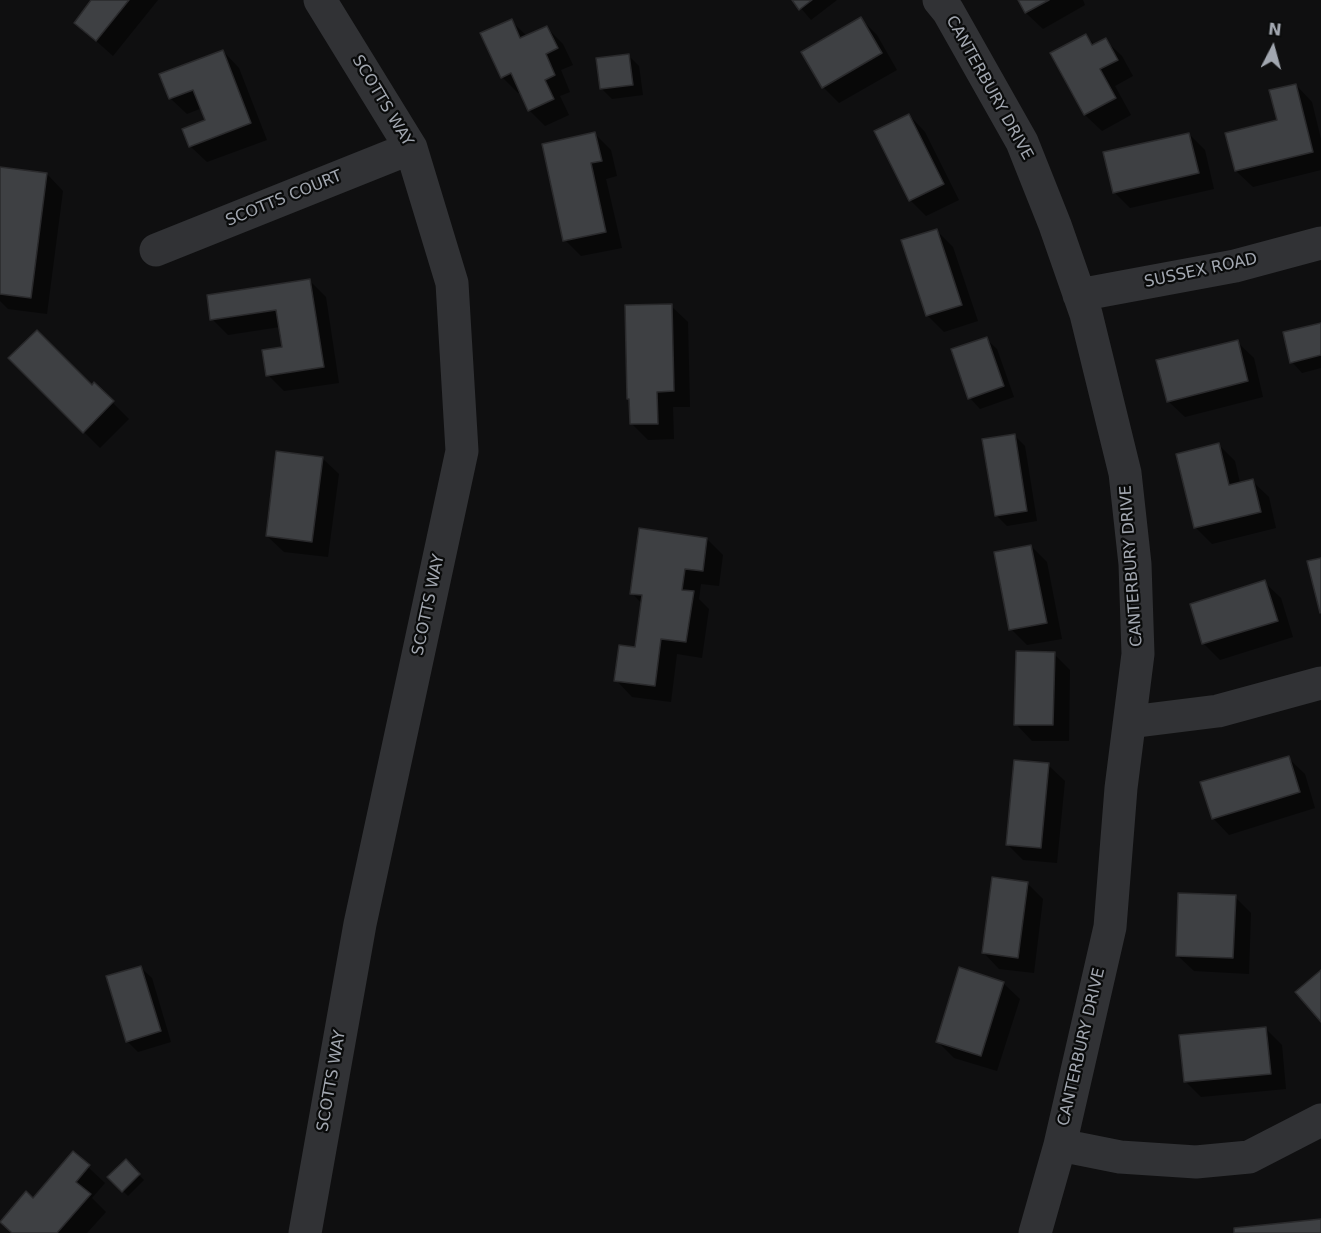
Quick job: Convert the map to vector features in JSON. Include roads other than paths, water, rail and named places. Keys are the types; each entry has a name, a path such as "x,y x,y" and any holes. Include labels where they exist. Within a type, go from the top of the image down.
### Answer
{"street":[{"name":"SCOTTS WAY","path":"305,1233 360,924 462,452 452,283 411,148 320,0"},
{"name":"CANTERBURY DRIVE","path":"939,0 1022,142 1055,225 1086,314 1125,473 1135,564 1138,654 1121,788 1110,927 1060,1145 1035,1233"},
{"name":"SCOTTS COURT","path":"156,250 411,148"},
{"name":"SUSSEX ROAD","path":"1079,295 1235,266 1321,243"},
{"path":"1130,722 1218,711 1321,683"},
{"path":"1060,1145 1120,1157 1196,1162 1249,1156 1321,1119"}]}
